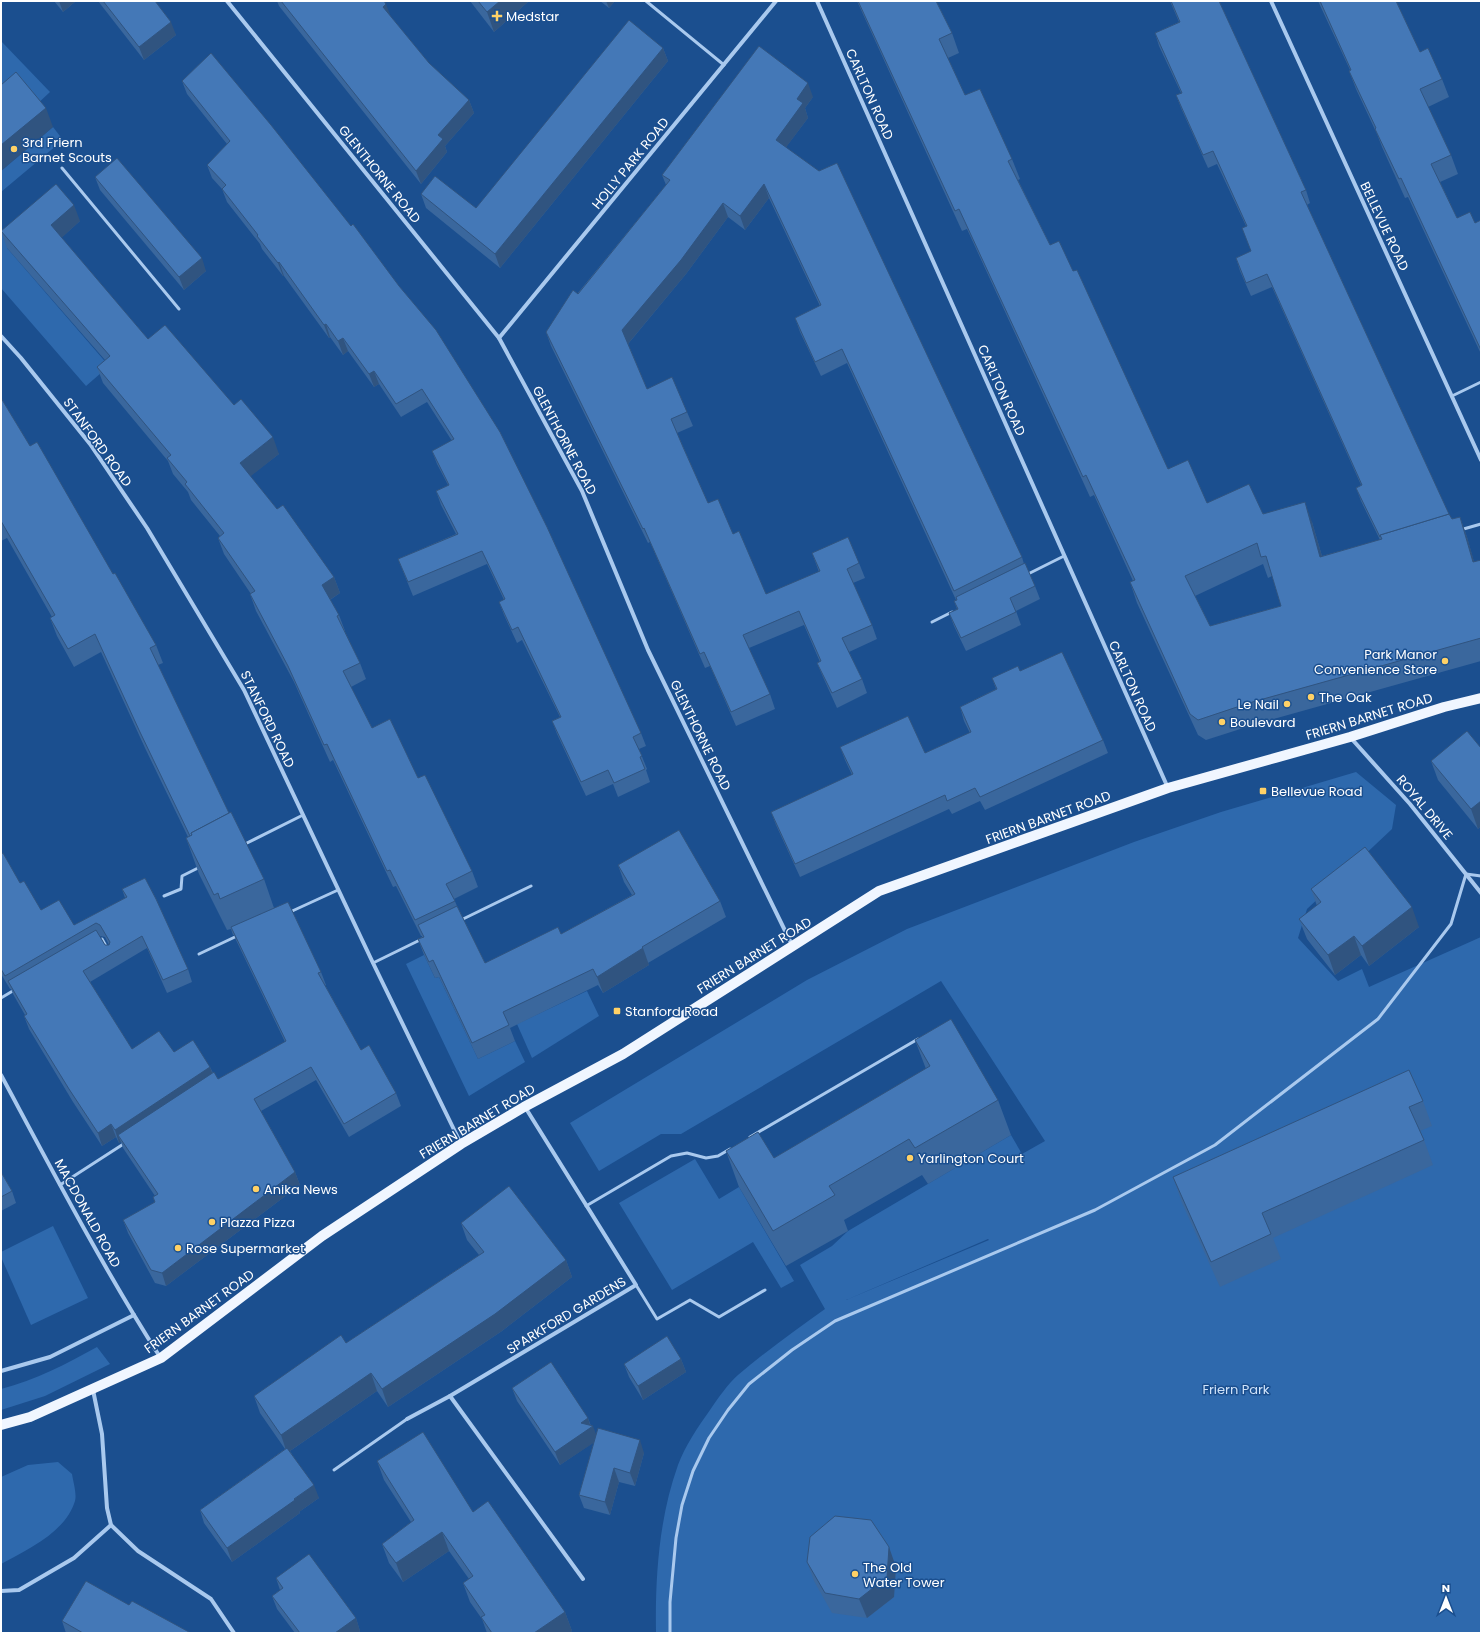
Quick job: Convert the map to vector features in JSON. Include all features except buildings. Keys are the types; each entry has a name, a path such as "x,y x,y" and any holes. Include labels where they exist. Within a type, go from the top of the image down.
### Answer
{"main road":[{"name":"FRIERN BARNET ROAD","path":"1,1425 30,1417 162,1358 322,1236 461,1144 524,1107 622,1054 879,891 1168,788 1350,737 1444,707 1481,698"}],"street":[{"name":"GLENTHORNE ROAD","path":"227,1 499,338 582,491 648,650 793,946"},
{"name":"HOLLY PARK ROAD","path":"499,338 776,1"},
{"name":"CARLTON ROAD","path":"817,1 1168,788"},
{"name":"BELLEVUE ROAD","path":"1272,1 1481,460"},
{"name":"STANFORD ROAD","path":"1,336 21,358 90,444 147,528 244,690 338,890 461,1144"},
{"name":"ROYAL DRIVE","path":"1350,737 1410,804 1481,893"},
{"name":"MACDONALD ROAD","path":"1,1075 60,1185 134,1315 162,1358"},
{"name":"SPARKFORD GARDENS","path":"407,1419 450,1396 636,1285 524,1107"},
{"path":"1,1371 42,1360 134,1315"},
{"path":"93,1390 102,1434 107,1508 111,1525 138,1551 210,1599 234,1633"},
{"path":"450,1396 583,1579"},
{"path":"1,1591 19,1590 74,1558 111,1525"}],"lane":[{"path":"646,1 724,65"},
{"path":"62,168 179,310"},
{"path":"1452,396 1481,382"},
{"path":"1459,530 1481,524"},
{"path":"1022,577 1064,556"},
{"path":"932,622 953,612"},
{"path":"239,847 303,815"},
{"path":"164,896 181,889 182,876 203,865"},
{"path":"670,1633 670,1602 676,1538 682,1505 693,1471 709,1438 728,1410 749,1384 792,1350 835,1321 1095,1210 1214,1145 1378,1018 1452,924 1466,874 1481,876"},
{"path":"456,923 531,886"},
{"path":"282,916 338,890"},
{"path":"199,954 241,935"},
{"path":"373,963 428,936"},
{"path":"96,943 102,939 109,950"},
{"path":"1,998 21,986"},
{"path":"745,1140 921,1037"},
{"path":"60,1185 132,1138"},
{"path":"586,1206 671,1156 688,1153 706,1158 718,1156 731,1148"},
{"path":"636,1285 657,1319 690,1300 719,1317 765,1290"},
{"path":"334,1470 407,1419"}],"green space":[{"path":"1,41 50,92 35,106 1,110"},
{"path":"53,127 63,140 1,192 1,171"},
{"path":"52,189 7,248 109,366 86,386 1,288 1,234"},
{"name":"Friern Park","path":"1356,772 1396,805 1392,829 1307,909 1298,938 1338,981 1362,969 1369,987 1481,937 1481,1633 656,1633 656,1591 662,1527 666,1506 678,1465 696,1430 734,1379 770,1349 825,1309 800,1265 832,1246 848,1231 1011,1135 1022,1154 1045,1141 941,981 681,1134 661,1134 599,1171 570,1123 807,980 907,929 1134,842 1221,812","holes":["988,1239 989,1240 846,1300"]},
{"path":"424,955 435,978 439,977 478,1059 515,1041 525,1062 469,1096 406,964"},
{"path":"587,991 599,1016 532,1058 517,1024"},
{"path":"695,1159 719,1199 739,1187 794,1281 781,1288 753,1242 672,1290 619,1203"},
{"path":"53,1226 88,1298 31,1325 1,1257 1,1252"},
{"path":"97,1347 110,1364 45,1396 1,1410 1,1389 39,1376"},
{"path":"58,1462 72,1474 75,1501 70,1512 63,1522 44,1539 1,1564 1,1477 28,1465"}],"place":[{"name":"Medstar","path":"497,16"},
{"name":"3rd Friern Barnet Scouts","path":"14,149"},
{"name":"Park Manor Convenience Store","path":"1445,661"},
{"name":"The Oak","path":"1311,697"},
{"name":"Le Nail","path":"1287,704"},
{"name":"Boulevard","path":"1222,722"},
{"name":"Bellevue Road","path":"1263,791"},
{"name":"Stanford Road","path":"617,1011"},
{"name":"Yarlington Court","path":"910,1158"},
{"name":"Anika News","path":"256,1189"},
{"name":"Plazza Pizza","path":"212,1222"},
{"name":"Rose Supermarket","path":"178,1248"},
{"name":"The Old Water Tower","path":"855,1574"}]}
